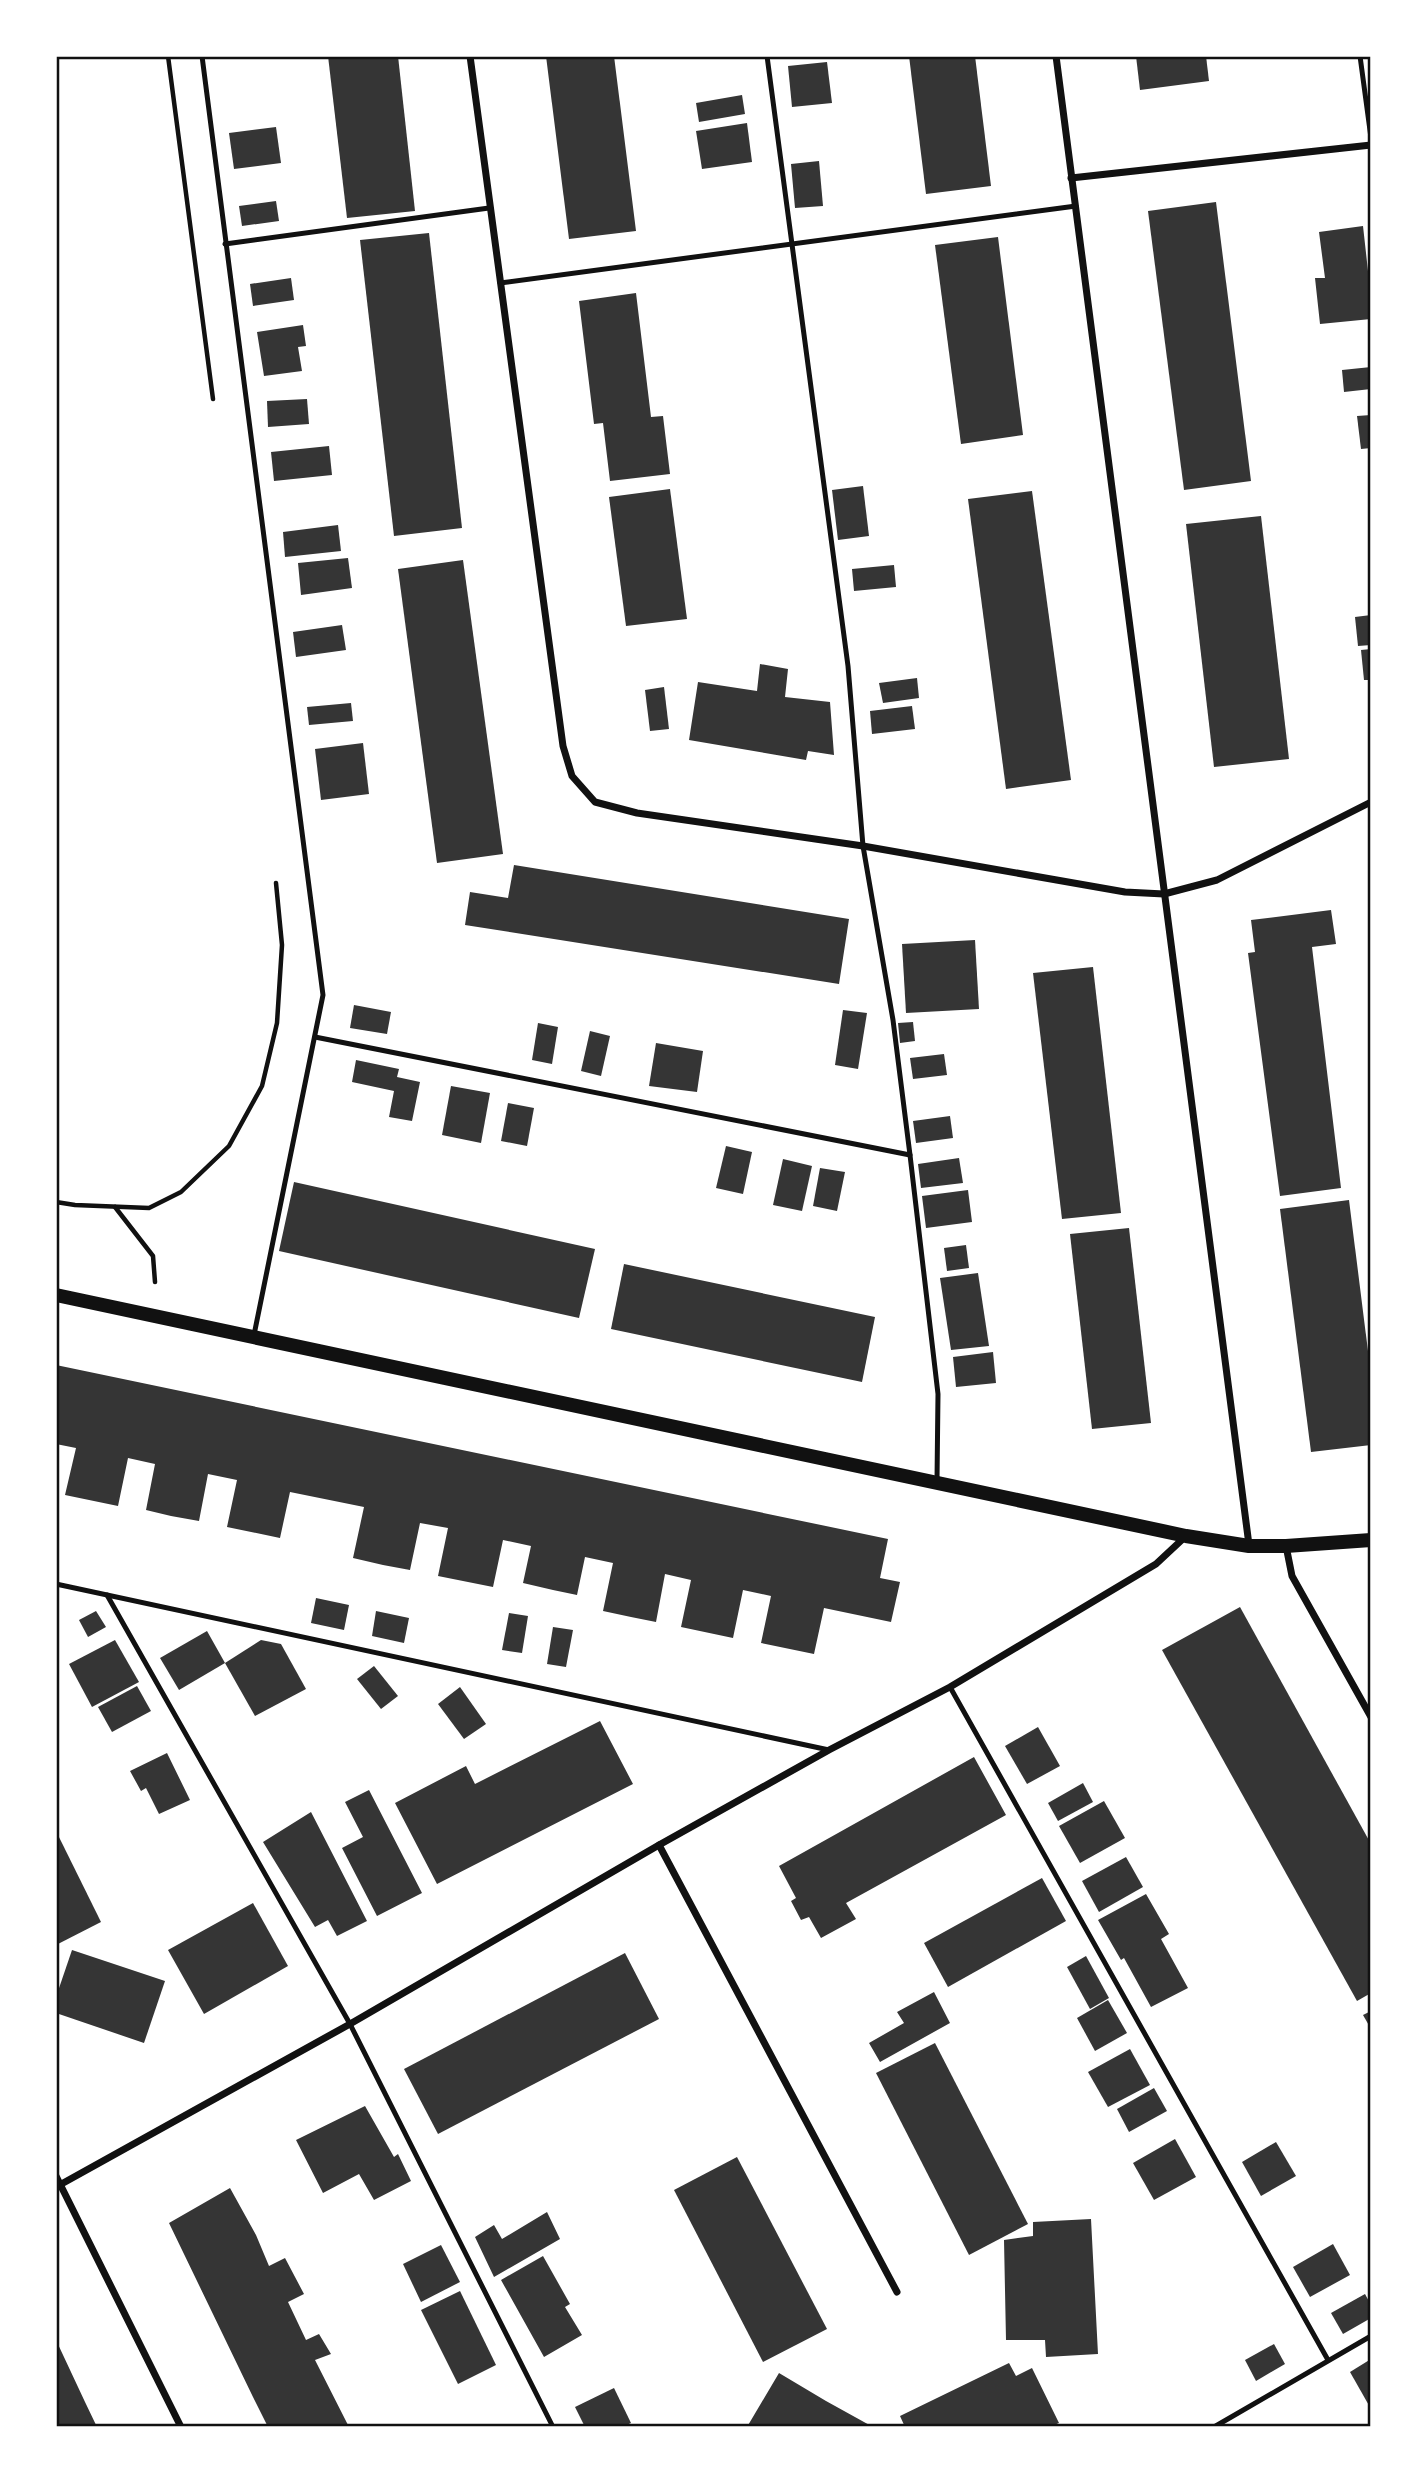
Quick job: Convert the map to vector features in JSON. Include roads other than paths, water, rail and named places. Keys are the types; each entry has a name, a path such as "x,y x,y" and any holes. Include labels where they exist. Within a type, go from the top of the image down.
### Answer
{"main road":[{"path":"56,1295 1186,1536 1249,1546 1371,1540"}],"street":[{"path":"470,56 563,746 572,776 595,802 637,813 863,846 1116,891 1164,894 1217,880 1371,802"},
{"path":"1056,56 1249,1546"},
{"path":"1071,178 1371,145"},
{"path":"58,2186 350,2024 659,1845 829,1750 950,1687 1156,1564 1186,1536"},
{"path":"1286,1546 1292,1576 1371,1717"},
{"path":"659,1845 897,2292"},
{"path":"56,2176 58,2186 181,2427"}],"lane":[{"path":"202,56 323,995 254,1339"},
{"path":"767,56 848,666 863,846 893,1020 910,1155 938,1394 937,1483"},
{"path":"1360,56 1371,138"},
{"path":"500,283 1076,206"},
{"path":"225,244 489,208"},
{"path":"315,1037 910,1155"},
{"path":"56,1584 829,1750"},
{"path":"107,1595 350,2024 553,2427"},
{"path":"950,1687 1328,2360"},
{"path":"1214,2427 1371,2336"}]}
